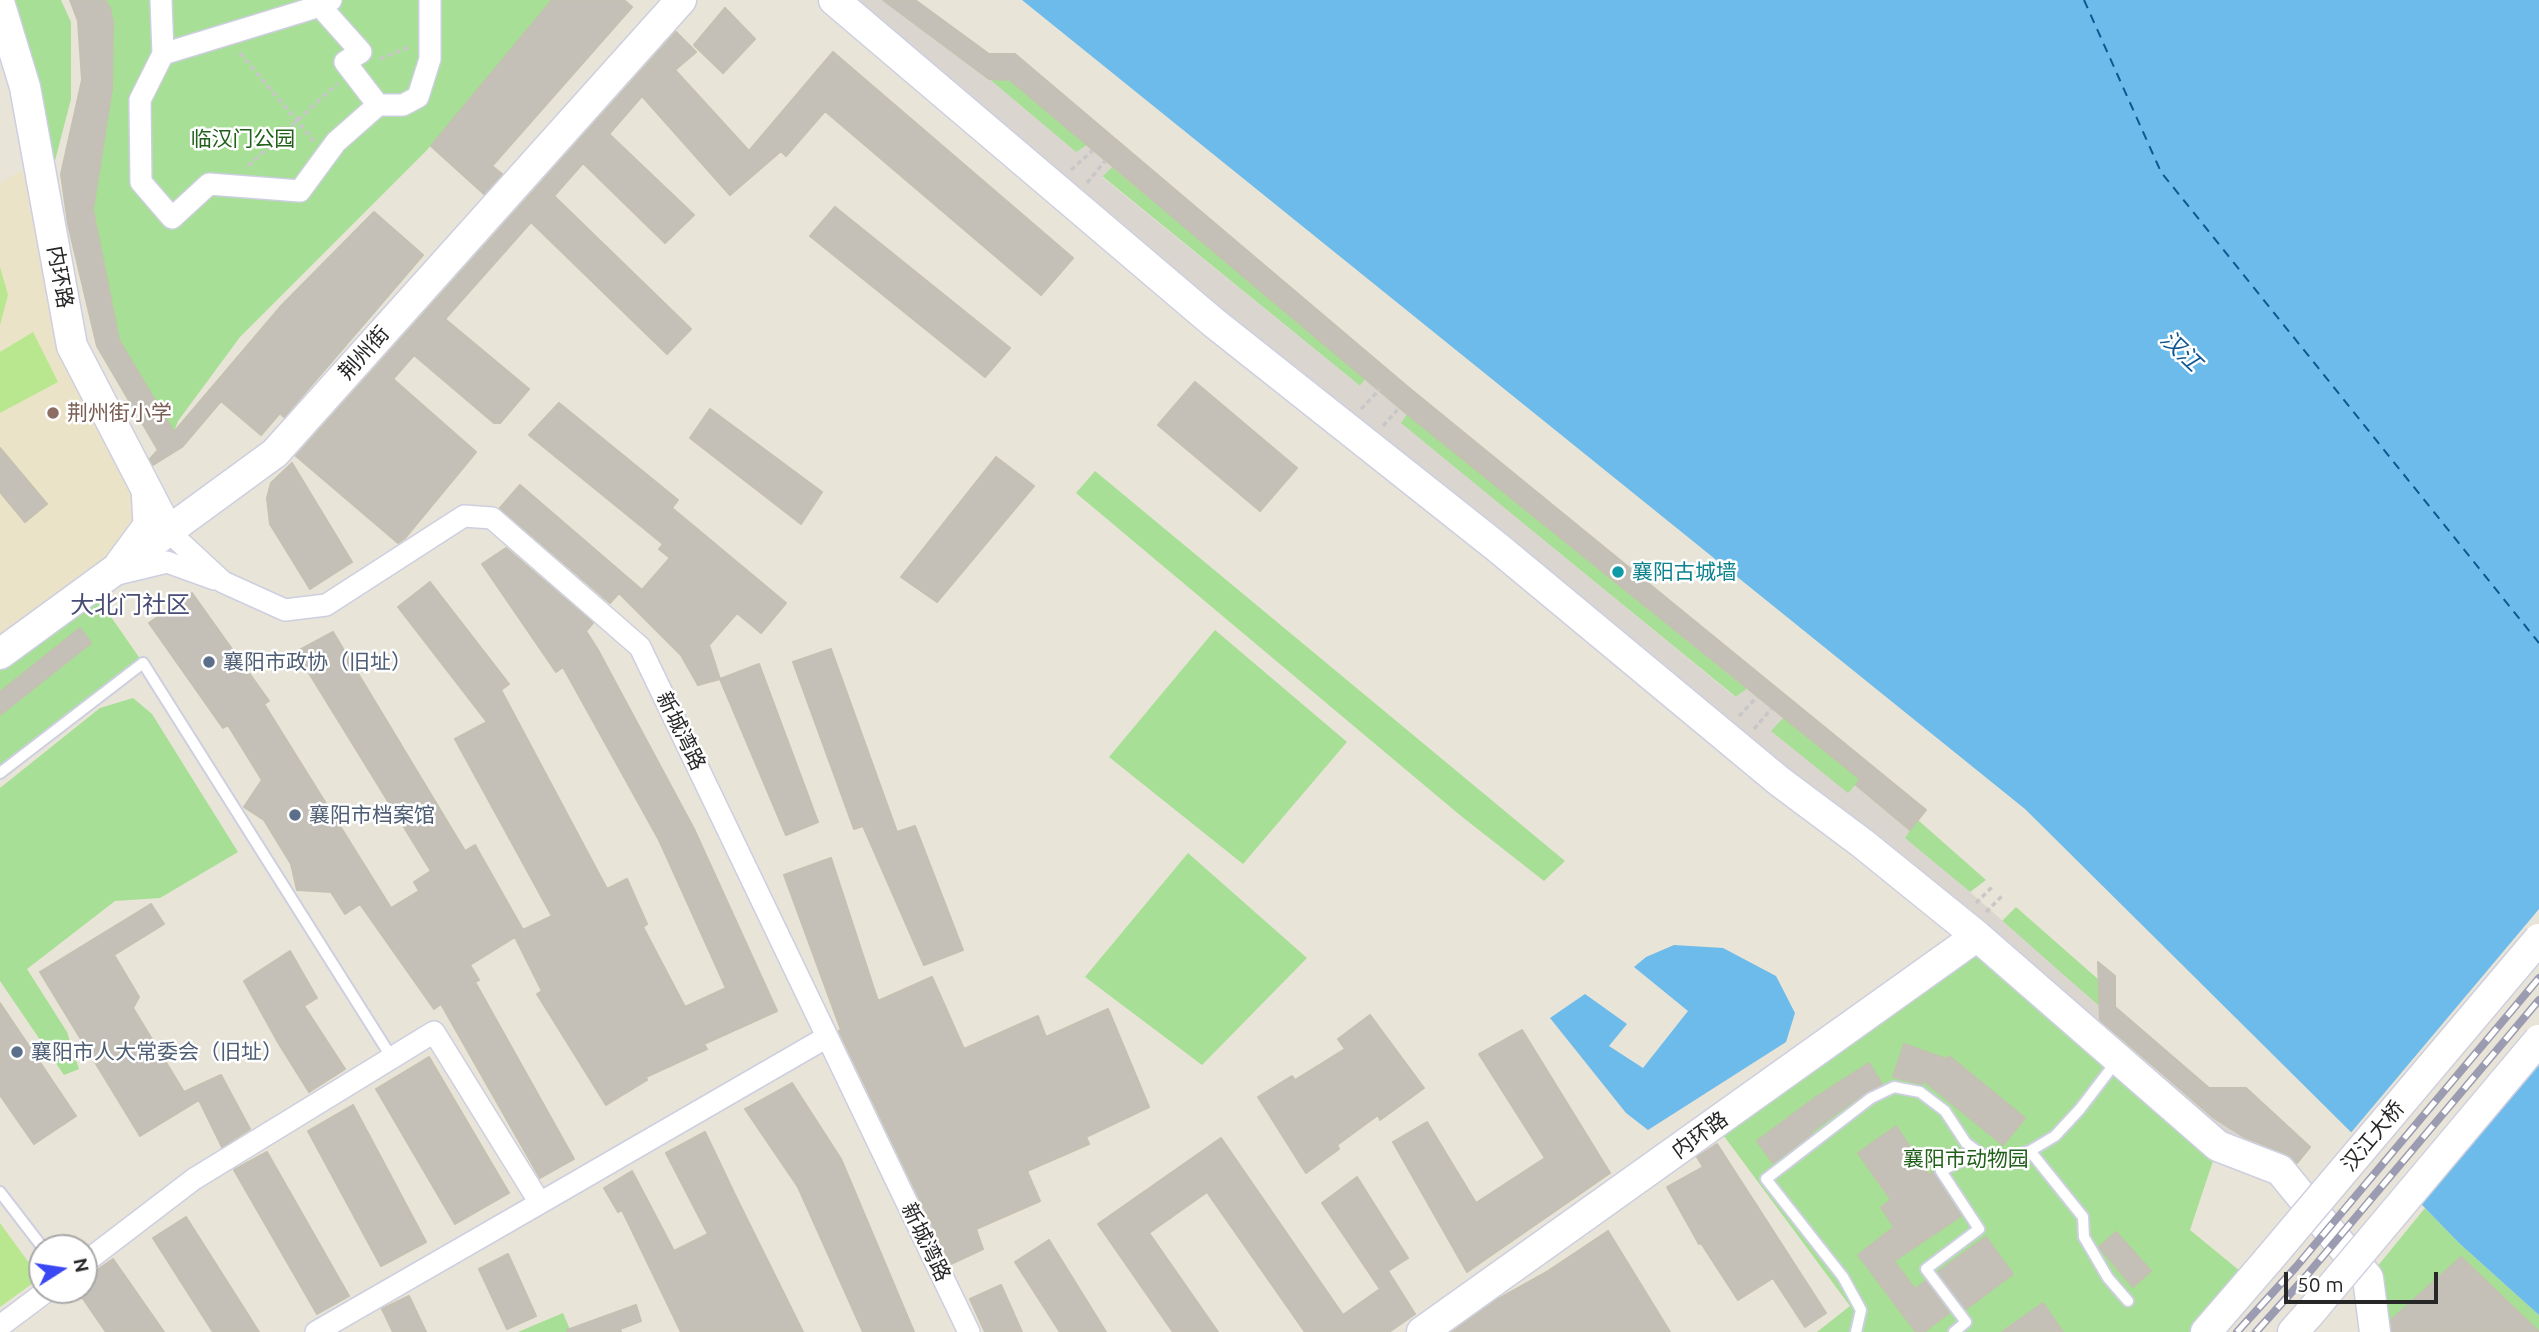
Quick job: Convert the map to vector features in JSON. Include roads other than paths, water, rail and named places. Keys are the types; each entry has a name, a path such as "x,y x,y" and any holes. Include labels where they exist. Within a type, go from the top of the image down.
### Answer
{"street":[{"path":"161,0 163,54 140,100 141,182 172,218 209,184 300,191 336,142 379,105 403,105 418,97 430,59 430,0"},
{"name":"荆州街","path":"0,654 275,453 681,0"},
{"path":"834,0 1213,322 1497,547 1779,782 1980,926 2119,1059 2218,1146 2280,1170 2368,1278 2375,1332"},
{"path":"163,54 325,3 360,52 345,62 379,105"},
{"name":"内环路","path":"0,5 24,87 72,346 168,531"},
{"path":"105,577 144,524 141,480"},
{"name":"新城湾路","path":"168,531 223,582 285,610 326,605 464,516 492,518 640,647 970,1332"},
{"path":"105,577 167,562 223,582"},
{"name":"内环路","path":"1422,1332 1980,926"},
{"name":"汉江大桥","path":"2206,1332 2539,939"},
{"path":"98,1252 194,1180 434,1032 540,1203"},
{"path":"316,1332 827,1037"},
{"path":"2301,1323 2539,1040"},
{"path":"0,1326 29,1304"}],"lane":[{"path":"0,773 143,663 392,1058"},
{"path":"1856,1332 1861,1310 1843,1277 1766,1179 1871,1098 1894,1087 1920,1092 1945,1111 1966,1143 1981,1154 2002,1159 2030,1151 2055,1136 2119,1059"},
{"path":"2030,1151 2083,1217 2084,1237 2108,1278 2128,1301"},
{"path":"1954,1332 1966,1322 1926,1269 1979,1229 1941,1171 1981,1154"},
{"path":"0,1192 32,1234"}],"water":[{"name":"汉江","path":"1022,0 2539,0 2539,1315 2459,1243 2363,1144 2025,809"},
{"path":"1674,945 1723,948 1776,976 1795,1013 1786,1042 1648,1130 1626,1113 1550,1018 1585,994 1627,1024 1609,1046 1643,1068 1688,1011 1634,967 1646,957"}],"railway":[{"path":"2237,1332 2296,1267 2539,978"},
{"path":"2256,1332 2539,1000"}],"place":[{"name":"荆州街小学","path":"53,413"},
{"name":"襄阳古城墙","path":"1618,572"},
{"name":"襄阳市政协（旧址）","path":"209,662"},
{"name":"襄阳市档案馆","path":"295,815"},
{"name":"襄阳市人大常委会（旧址）","path":"17,1052"}],"district":[{"name":"大北门社区","path":"130,605"}],"park label":[{"name":"临汉门公园","path":"243,139"},
{"name":"襄阳市动物园","path":"1966,1159"}]}
